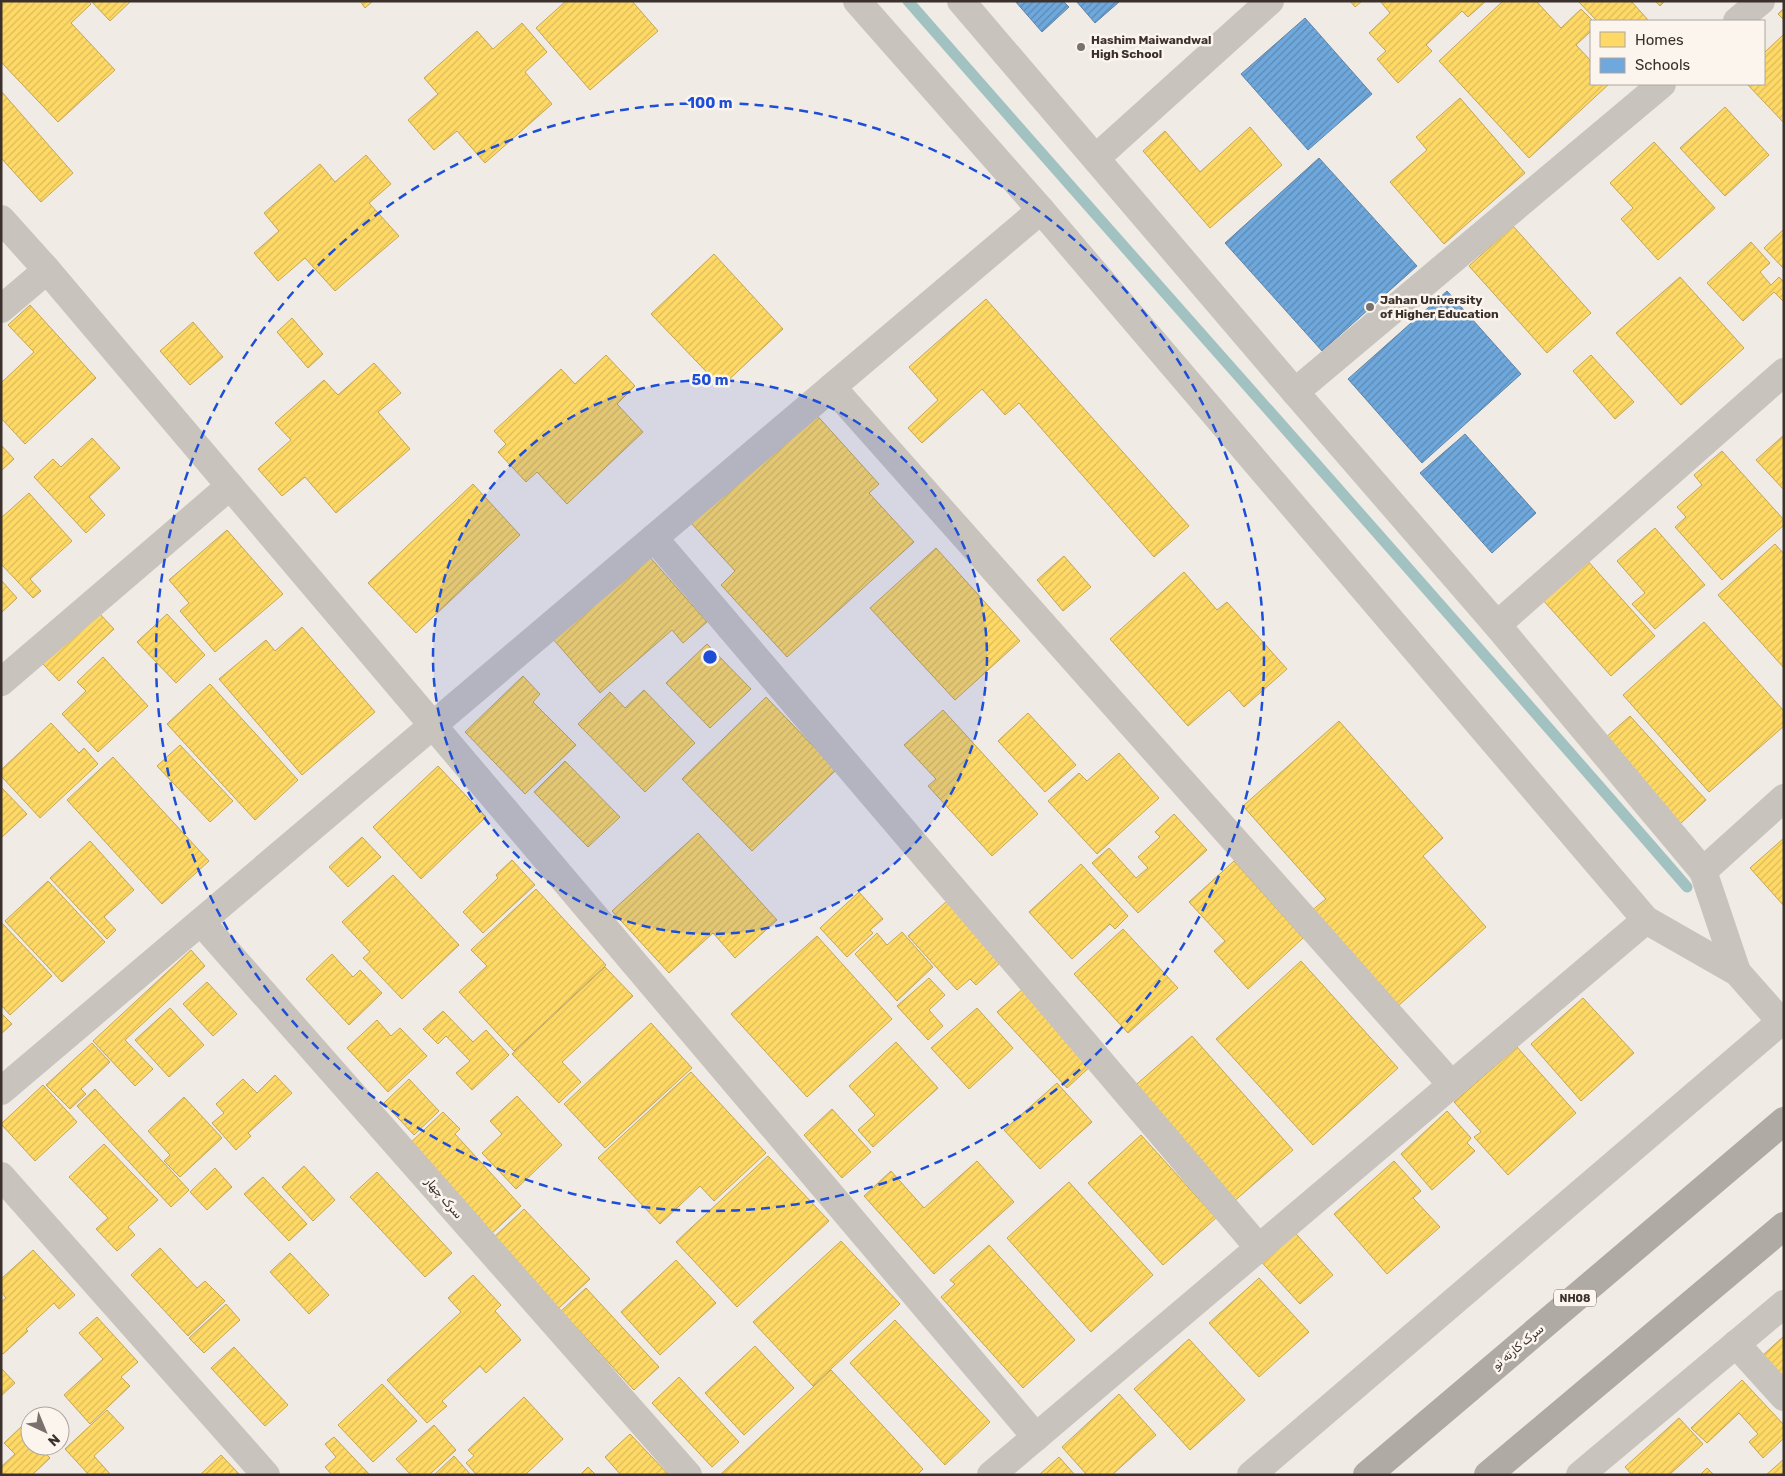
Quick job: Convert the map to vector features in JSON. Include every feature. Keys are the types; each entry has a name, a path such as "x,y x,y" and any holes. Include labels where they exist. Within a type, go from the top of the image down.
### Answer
{"highway":[{"name":"سرک کارته نو","path":"1367,1475 1784,1121"},
{"path":"1488,1475 1784,1226"}],"street":[{"path":"856,1 1041,210 1646,920 1737,972 1783,1022 1251,1475"},
{"path":"961,1 1497,625 1703,871 1737,972"},
{"path":"1096,158 1270,1"},
{"path":"1738,20 1761,1"},
{"path":"1295,392 1661,85"},
{"path":"1,1091 1041,210"},
{"path":"1,219 47,270 1036,1437"},
{"path":"1,309 47,270"},
{"path":"1497,625 1784,372"},
{"path":"832,387 1452,1084"},
{"path":"1,682 230,486"},
{"path":"654,538 1259,1248"},
{"path":"1703,871 1784,798"},
{"path":"991,1475 1646,920"},
{"name":"سرک چهار","path":"201,922 688,1475"},
{"path":"1,1176 266,1475"},
{"path":"1580,1475 1784,1304"},
{"path":"1736,1344 1784,1398"}],"building: Homes":[{"path":"1,1 88,1 91,4 71,23 115,70 58,122 1,62"},
{"path":"91,1 131,1 110,21"},
{"path":"360,1 373,1 365,8"},
{"path":"566,1 632,1 658,31 590,90 536,28"},
{"path":"1350,1 1362,1 1355,7"},
{"path":"1380,1 1486,1 1468,17 1462,11 1426,45 1432,51 1398,83 1377,59 1386,51 1369,33 1390,13"},
{"path":"1503,1 1536,1 1561,28 1581,9 1592,20 1590,20 1590,32 1576,45 1590,60 1590,85 1608,85 1529,158 1439,61"},
{"path":"1578,1 1631,1 1648,20 1596,20"},
{"path":"1655,1 1665,1 1660,6"},
{"path":"1784,8 1784,20 1778,14"},
{"path":"522,23 547,52 525,72 552,104 485,163 457,131 434,150 408,120 438,94 424,78 477,31 493,49"},
{"path":"1784,34 1784,123 1748,85 1765,85 1765,52"},
{"path":"1,91 73,173 41,202 1,158"},
{"path":"1460,98 1525,173 1444,244 1390,182 1427,150 1416,137"},
{"path":"1725,107 1769,155 1725,196 1680,148"},
{"path":"1250,127 1282,165 1210,228 1143,151 1165,131 1200,172"},
{"path":"1654,142 1715,208 1658,260 1621,219 1633,208 1610,183"},
{"path":"366,155 391,184 369,203 399,236 335,291 305,258 278,281 254,253 279,231 264,213 320,164 335,182"},
{"path":"1513,226 1591,313 1547,353 1469,266"},
{"path":"1784,229 1784,269 1764,248"},
{"path":"1751,242 1770,263 1760,272 1771,285 1779,277 1784,282 1784,302 1774,292 1743,321 1707,283"},
{"path":"714,254 783,329 721,387 651,314"},
{"path":"1680,277 1744,348 1681,405 1616,333"},
{"path":"986,299 1189,526 1154,557 1019,403 1005,415 982,389 922,443 908,428 938,400 909,367"},
{"path":"30,305 96,378 25,444 1,418 1,383 34,352 8,325"},
{"path":"292,318 323,354 308,368 277,332"},
{"path":"193,322 223,357 190,385 160,351"},
{"path":"606,355 635,386 617,404 643,432 567,504 537,472 526,482 498,452 506,444 494,431 561,369 575,384"},
{"path":"1591,355 1634,402 1615,419 1573,371"},
{"path":"374,363 401,393 378,412 410,449 336,513 305,477 282,496 258,469 291,440 275,423 324,380 338,395"},
{"path":"813,411 879,484 869,493 914,542 787,657 721,585 735,571 690,522"},
{"path":"1784,435 1784,490 1756,460"},
{"path":"92,438 120,468 89,497 105,515 86,533 34,477 53,459 61,467"},
{"path":"1,445 14,459 1,471"},
{"path":"1722,451 1784,520 1784,525 1722,580 1675,527 1686,517 1677,507 1702,485 1694,475"},
{"path":"473,484 520,535 416,633 368,583"},
{"path":"29,493 72,541 30,579 41,591 33,598 1,564 1,518"},
{"path":"1655,528 1705,585 1655,629 1632,604 1645,593 1617,561"},
{"path":"227,530 283,594 215,652 180,611 189,603 169,580"},
{"path":"1775,544 1784,554 1784,668 1718,595"},
{"path":"936,548 1020,641 955,700 870,608"},
{"path":"648,555 707,622 683,643 672,630 600,693 553,639"},
{"path":"1064,556 1091,587 1063,611 1037,580"},
{"path":"1586,559 1655,636 1611,676 1542,599"},
{"path":"1184,572 1217,610 1227,602 1287,669 1244,707 1229,690 1188,726 1110,639"},
{"path":"1,580 17,598 1,613"},
{"path":"98,612 114,629 59,681 42,663"},
{"path":"167,614 205,655 176,683 137,642"},
{"path":"1704,622 1784,711 1784,726 1709,792 1623,695"},
{"path":"302,627 375,712 302,775 219,679 266,640 275,651"},
{"path":"707,644 751,689 710,728 666,683"},
{"path":"103,657 148,706 98,752 62,714 86,691 77,682"},
{"path":"523,676 540,694 533,702 576,745 525,794 465,732"},
{"path":"210,684 298,780 255,820 167,724"},
{"path":"644,690 695,743 645,792 578,724 610,692 625,708"},
{"path":"766,697 836,770 752,851 682,779"},
{"path":"943,710 1038,814 992,856 928,786 936,779 904,745"},
{"path":"1028,713 1076,765 1045,792 998,741"},
{"path":"1630,716 1706,800 1680,824 1604,739"},
{"path":"1339,721 1443,838 1423,856 1486,927 1397,1007 1311,911 1326,899 1243,806"},
{"path":"51,723 79,753 84,748 98,764 40,818 1,776 1,770"},
{"path":"180,745 233,801 210,822 157,766"},
{"path":"1119,753 1159,798 1097,854 1048,801 1079,773 1087,781"},
{"path":"113,757 209,861 162,904 67,800"},
{"path":"565,761 620,817 588,847 534,792"},
{"path":"438,766 486,817 421,879 373,827"},
{"path":"1,787 27,814 1,838"},
{"path":"1174,814 1207,850 1138,913 1092,863 1109,848 1136,878 1148,868 1138,857 1160,837 1155,832"},
{"path":"698,833 777,920 735,958 713,933 669,973 612,911"},
{"path":"362,837 381,857 348,887 329,867"},
{"path":"1784,838 1784,906 1750,868"},
{"path":"90,841 134,890 104,917 116,930 107,939 50,878"},
{"path":"512,860 535,885 483,933 463,912 498,878 496,875"},
{"path":"1234,861 1303,938 1248,989 1214,951 1225,941 1189,902"},
{"path":"1081,864 1128,916 1115,929 1110,924 1072,959 1029,912"},
{"path":"393,875 459,945 402,999 363,958 370,952 342,922"},
{"path":"48,881 105,942 62,982 5,921"},
{"path":"536,889 606,965 514,1051 459,992 487,966 471,950"},
{"path":"859,892 883,919 870,930 873,933 847,957 820,928"},
{"path":"947,901 1001,962 976,985 970,979 957,990 908,936"},
{"path":"1,922 52,976 10,1015 1,1005"},
{"path":"1123,929 1178,988 1128,1033 1074,974"},
{"path":"902,932 933,967 897,1001 855,954 877,933 887,945"},
{"path":"817,936 892,1019 807,1097 731,1014"},
{"path":"191,950 205,966 125,1040 153,1069 135,1086 93,1041"},
{"path":"332,954 353,977 360,970 382,993 349,1025 306,979"},
{"path":"1301,961 1398,1068 1313,1145 1216,1039"},
{"path":"605,967 633,996 562,1062 581,1082 559,1103 512,1054"},
{"path":"929,978 945,995 929,1010 943,1026 928,1040 897,1006"},
{"path":"207,982 237,1014 213,1036 183,1004"},
{"path":"1025,987 1094,1063 1067,1088 997,1012"},
{"path":"1583,998 1634,1053 1581,1101 1531,1044"},
{"path":"170,1008 204,1045 169,1077 135,1040"},
{"path":"977,1008 1013,1048 969,1089 931,1048"},
{"path":"443,1011 473,1042 486,1030 509,1055 472,1090 456,1073 470,1061 446,1036 438,1044 423,1029"},
{"path":"1,1013 12,1024 1,1034"},
{"path":"377,1020 391,1036 400,1028 427,1056 388,1092 347,1048"},
{"path":"651,1023 692,1068 605,1148 564,1104"},
{"path":"1192,1036 1293,1150 1231,1204 1130,1090"},
{"path":"896,1042 938,1088 873,1147 858,1130 875,1115 849,1086"},
{"path":"92,1043 110,1062 81,1089 86,1094 70,1109 46,1085"},
{"path":"1517,1047 1576,1113 1508,1175 1474,1137 1481,1132 1454,1102"},
{"path":"691,1072 766,1153 714,1201 700,1186 660,1224 598,1158"},
{"path":"275,1075 292,1093 248,1133 251,1136 236,1150 212,1123 224,1113 216,1104 243,1079 257,1093"},
{"path":"409,1079 439,1111 414,1135 384,1103"},
{"path":"1057,1083 1092,1122 1040,1169 1004,1130"},
{"path":"43,1085 77,1122 35,1161 1,1124"},
{"path":"95,1089 189,1190 171,1207 77,1106"},
{"path":"517,1096 562,1145 516,1189 482,1153 502,1134 490,1121"},
{"path":"184,1097 222,1138 180,1177 164,1161 170,1155 148,1131"},
{"path":"832,1109 871,1152 842,1178 804,1135"},
{"path":"1447,1111 1471,1138 1467,1143 1475,1151 1432,1190 1401,1154"},
{"path":"443,1112 460,1129 455,1134 521,1206 489,1236 407,1146"},
{"path":"1141,1135 1216,1218 1163,1265 1088,1183"},
{"path":"104,1144 158,1200 128,1227 135,1235 117,1251 96,1229 108,1218 69,1177"},
{"path":"768,1156 829,1221 737,1307 676,1242"},
{"path":"977,1161 1014,1202 934,1274 864,1196 891,1171 924,1208"},
{"path":"1394,1161 1421,1191 1413,1198 1440,1227 1387,1274 1334,1214"},
{"path":"304,1166 335,1200 313,1221 282,1187"},
{"path":"215,1168 232,1187 207,1210 190,1192"},
{"path":"377,1172 452,1253 425,1277 350,1197"},
{"path":"263,1177 307,1224 289,1241 244,1194"},
{"path":"1069,1182 1153,1275 1091,1332 1007,1238"},
{"path":"524,1209 590,1279 558,1309 492,1239"},
{"path":"1289,1226 1333,1275 1300,1304 1256,1256"},
{"path":"841,1241 900,1304 813,1386 753,1322"},
{"path":"989,1245 1075,1340 1023,1388 941,1297 955,1284 950,1280"},
{"path":"160,1248 197,1288 205,1281 225,1301 188,1336 131,1275"},
{"path":"33,1250 75,1295 59,1309 54,1303 3,1354 1,1352 1,1302 6,1298 1,1292 1,1279"},
{"path":"290,1253 329,1295 309,1314 270,1272"},
{"path":"676,1260 716,1303 660,1355 621,1312"},
{"path":"473,1275 501,1305 495,1311 521,1340 486,1373 480,1366 442,1401 447,1406 427,1423 387,1380 461,1312 448,1298"},
{"path":"1259,1278 1309,1332 1259,1377 1209,1323"},
{"path":"586,1288 659,1367 634,1390 561,1311"},
{"path":"226,1304 240,1320 204,1353 189,1338"},
{"path":"97,1317 138,1362 121,1377 130,1386 90,1424 64,1395 103,1359 79,1333"},
{"path":"895,1320 990,1422 945,1465 850,1363"},
{"path":"1784,1336 1784,1378 1763,1355"},
{"path":"1189,1339 1245,1400 1190,1450 1134,1389"},
{"path":"755,1346 794,1388 744,1435 705,1393"},
{"path":"234,1347 288,1405 265,1426 211,1368"},
{"path":"1,1368 15,1383 1,1396"},
{"path":"831,1370 923,1469 917,1475 720,1475"},
{"path":"679,1377 739,1442 712,1467 652,1403"},
{"path":"1742,1380 1784,1425 1784,1438 1763,1458 1749,1442 1758,1434 1739,1413 1707,1443 1691,1428"},
{"path":"382,1384 417,1421 373,1462 338,1425"},
{"path":"1119,1394 1156,1435 1112,1475 1087,1475 1062,1447"},
{"path":"524,1397 563,1439 525,1475 477,1475 466,1463 474,1456 468,1450"},
{"path":"107,1410 124,1428 94,1456 111,1475 89,1475 70,1454 70,1444"},
{"path":"1679,1418 1703,1444 1669,1475 1632,1475 1625,1467"},
{"path":"434,1425 456,1450 429,1475 411,1475 396,1459"},
{"path":"20,1428 20,1456 48,1456 50,1458 32,1475 1,1475 1,1467 15,1454 4,1443"},
{"path":"630,1434 669,1475 621,1475 605,1457"},
{"path":"334,1437 370,1475 332,1475 325,1467 336,1457 325,1444"},
{"path":"221,1455 240,1475 200,1475"},
{"path":"454,1456 471,1475 434,1475"},
{"path":"1059,1457 1075,1475 1039,1475"},
{"path":"1784,1459 1784,1475 1766,1475"},
{"path":"588,1467 596,1475 580,1475"},
{"path":"1707,1468 1714,1475 1700,1475"}],"building: Schools":[{"path":"1015,1 1063,1 1069,7 1042,32"},
{"path":"1076,1 1118,1 1119,2 1095,23"},
{"path":"1305,18 1372,94 1308,150 1241,74"},
{"path":"1319,158 1417,266 1322,351 1225,243"},
{"path":"1447,291 1521,374 1422,463 1348,379"},
{"path":"1465,434 1536,513 1492,553 1420,473"}],"waterway":[{"path":"908,1 1687,887"}],"place":[{"name":"Hashim Maiwandwal High School","path":"1081,47"},
{"name":"Jahan University of Higher Education","path":"1370,307"}]}
